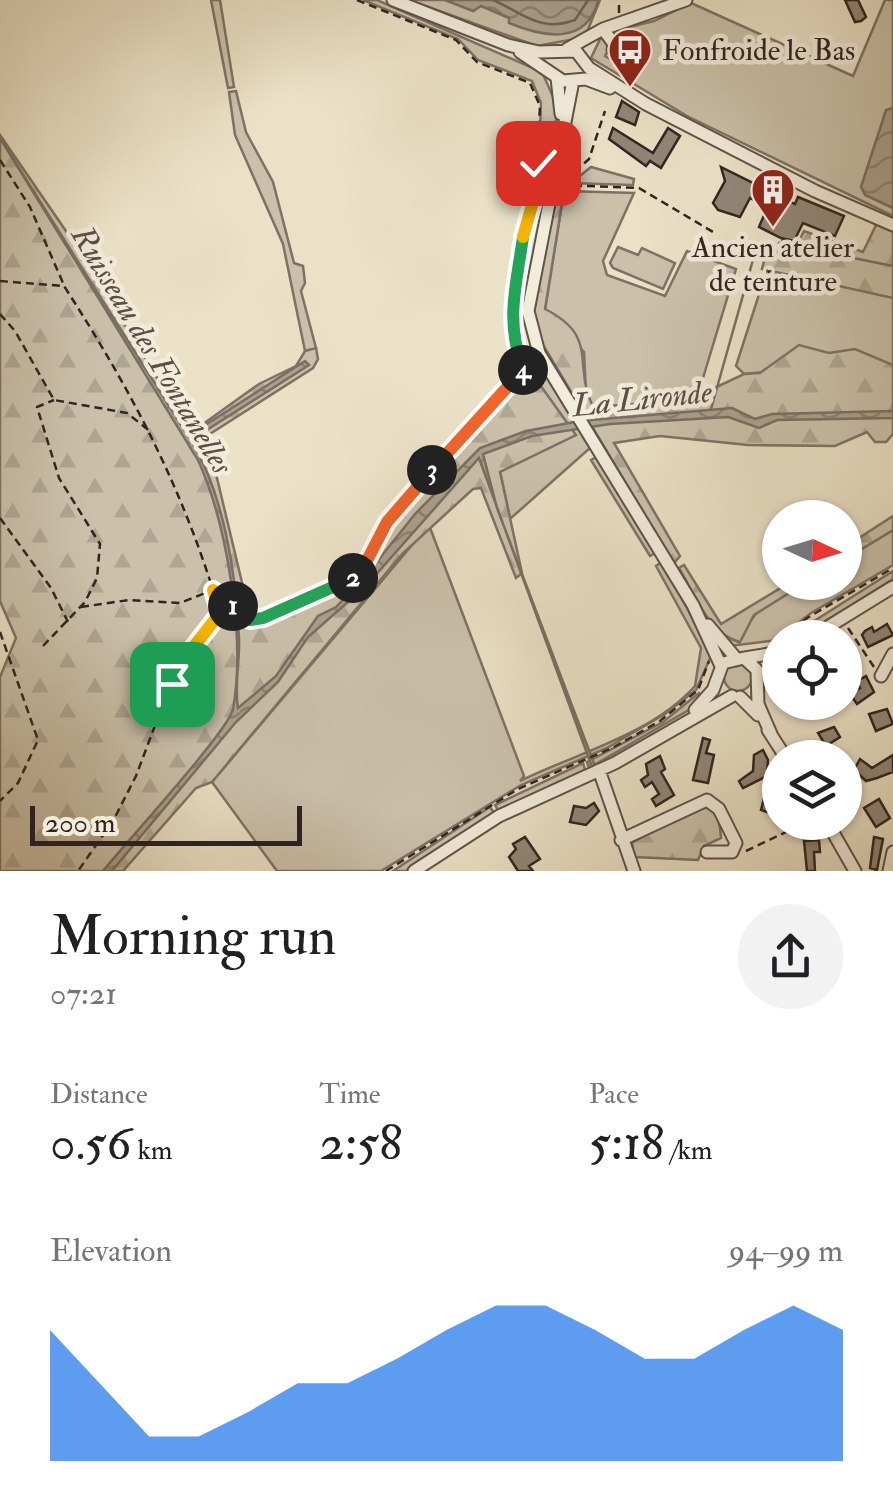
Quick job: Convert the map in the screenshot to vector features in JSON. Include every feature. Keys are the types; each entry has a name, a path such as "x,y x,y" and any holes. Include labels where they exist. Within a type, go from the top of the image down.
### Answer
{"street":[{"path":"393,0 508,46 555,76 595,82 646,104 815,191 893,225"},
{"path":"683,722 718,680 718,660 693,606 538,353 528,311 555,185 561,111 553,58 597,32 686,0"},
{"path":"597,32 614,44 613,50"},
{"path":"558,153 575,80 597,32"},
{"path":"508,46 539,52 565,49 646,104"},
{"path":"838,620 893,587"},
{"path":"693,606 740,657 755,666 756,683 776,740"},
{"path":"881,676 893,654"},
{"path":"718,660 762,656"},
{"path":"414,871 499,816 599,770 736,696 762,676"},
{"path":"718,680 772,734"},
{"path":"599,770 634,871"},
{"path":"621,840 707,800 719,809 735,840 735,850 707,852"},
{"path":"837,840 854,871"},
{"path":"889,871 893,852"}],"path":[{"path":"357,0 456,40 477,62 530,83 540,106 538,184 527,212 510,313 512,342 523,372"},
{"path":"555,185 589,159 605,110"},
{"path":"0,160 30,207 64,286 122,376 152,433 198,539 220,613 178,667 136,776 113,821 78,871"},
{"path":"538,184 639,188 713,232"},
{"path":"0,280 64,286"},
{"path":"0,314 15,330 54,400"},
{"path":"213,590 250,620 349,581 361,572 404,499 538,353"},
{"path":"43,646 81,607 97,578 100,544 46,447 38,408 54,400 127,412 152,433"},
{"path":"0,518 51,588 69,623"},
{"path":"805,620 893,568"},
{"path":"81,607 128,600 180,603 213,590"},
{"path":"841,618 881,676"},
{"path":"0,632 38,740 18,782 0,801"},
{"path":"386,871 518,789 614,748 660,721 698,690 709,660 718,660"},
{"path":"735,850 750,851 772,840"}],"green space":[{"path":"211,0 220,0 234,87 228,88"},
{"path":"363,0 377,0 542,72 558,108 546,184 538,179 541,103 532,81 478,60 458,39"},
{"path":"409,0 600,0 587,32 575,39 537,46"},
{"path":"885,0 893,0 893,216 687,116 591,58 602,35 611,45 605,56 612,60 620,46 609,32 654,21 691,3 853,76"},
{"path":"236,91 246,132 273,182 294,263 303,266 305,283 301,291 316,348 305,351 283,244 235,135 229,92"},
{"path":"0,135 79,250 216,474 251,620 355,572 380,524 530,371 576,435 500,472 522,573 516,578 481,488 473,489 402,554 212,782 196,788 123,871 0,871 0,677 16,638 0,601"},
{"path":"591,167 634,179 633,185 571,183"},
{"path":"564,191 634,193 603,261 607,275 665,296 687,251 736,269 703,378 687,401 593,407 586,393 584,352 545,310"},
{"path":"564,191 545,309 562,319 579,341 593,407 687,401 744,374 760,373 799,345 829,353 855,349 893,365 893,434 886,442 875,442 867,432 835,446 748,445 660,436 614,443 680,556 674,563 531,325 552,193"},
{"path":"877,223 893,229 893,298 762,269 766,253 777,256 783,238 798,243 804,231 863,252"},
{"path":"618,247 638,255 642,248 675,263 663,289 613,268 610,263"},
{"path":"771,257 893,286 893,374 846,364 744,374 736,366"},
{"path":"316,348 318,359 313,368 202,439 196,429 259,384 296,366 305,351"},
{"path":"539,363 590,448 510,519 500,471 575,435 530,371 529,366"},
{"path":"597,457 655,553 650,556 591,460"},
{"path":"893,516 893,530 862,549 862,536"},
{"path":"429,525 524,776 520,781 635,730 657,718 695,686 701,648 656,566 662,562 712,654 696,690 665,714 607,748 521,785 381,871 277,871 212,782"},
{"path":"893,530 893,565 862,583 862,549"},
{"path":"684,565 721,624 762,599 778,600 754,615 740,642 711,622 679,568"},
{"path":"893,571 893,579 862,598 862,591"},
{"path":"833,600 802,620 762,620 762,642 730,646 723,635 739,642 747,626 768,603"},
{"path":"847,600 859,600 827,620 816,620"},
{"path":"738,663 748,667 752,677 748,687 738,691 728,687 724,677 728,667"},
{"path":"699,693 704,697 694,707 589,768 587,762 663,722"},
{"path":"583,763 585,770 498,810 495,805"},
{"path":"704,804 717,818 721,838 704,846 698,860 634,857 632,843 678,814"},
{"path":"490,807 494,813 406,871 393,871"}],"water":[{"path":"445,0 598,1 584,25 574,31 549,34 509,23 509,18 481,6 473,11"},
{"path":"893,108 893,208 865,195 861,187 886,110"},
{"path":"0,138 188,436 305,361 309,365 191,440 212,485 231,561 239,638 238,708 276,676 318,616 336,607 364,578 415,514 480,448 526,431 580,421 732,408 755,419 772,414 893,411 893,418 777,420 759,428 728,417 610,424 532,436 483,454 496,505 479,458 365,587 308,637 278,682 236,722 112,871 103,871 196,762 233,709 237,650 231,582 218,516 198,460"},
{"path":"505,528 595,766 592,767"}],"building":[{"path":"845,0 858,0 866,17 855,22"},
{"path":"622,101 639,112 635,125 616,117"},
{"path":"613,128 653,153 668,128 680,136 661,168 650,161 646,166 609,139"},
{"path":"721,167 795,204 798,197 844,216 835,236 803,223 794,241 781,238 759,227 768,206 750,198 740,217 718,210 713,203 725,181"},
{"path":"887,624 893,635 868,647 862,635 872,627 874,632"},
{"path":"866,676 874,692 862,700 862,678"},
{"path":"887,709 893,724 876,731 869,714"},
{"path":"834,727 840,737 822,740 818,733"},
{"path":"703,738 710,740 706,753 714,755 708,783 693,780"},
{"path":"762,751 762,778 743,788 739,781 753,771 754,755"},
{"path":"893,755 893,772 866,781 862,777 862,760 872,768"},
{"path":"660,756 665,769 661,772 674,795 656,806 652,799 659,794 652,782 645,787 641,780 648,775 646,764"},
{"path":"879,799 890,818 876,827 864,808"},
{"path":"594,803 599,811 586,825 570,822 574,806 586,808"},
{"path":"525,837 540,859 529,866 533,871 518,871 509,857 516,849 513,844"},
{"path":"874,837 883,839 877,870 870,868"},
{"path":"819,840 820,852 814,852 815,871 807,871 804,841"}],"waterway":[{"name":"La Lironde","path":"711,409 758,242"},
{"path":"779,243 893,266"}],"place":[{"name":"Fonfroide le Bas","path":"630,88"},
{"name":"Ancien atelier de teinture","path":"773,228"}],"route":[{"path":"172,684 178,667 220,613 213,590 250,620 349,581 361,572 404,499 523,370 512,342 510,313 527,212 538,184 538,163"}],"water label":[{"name":"Ruisseau des Fontanelles","path":"152,350"}]}
